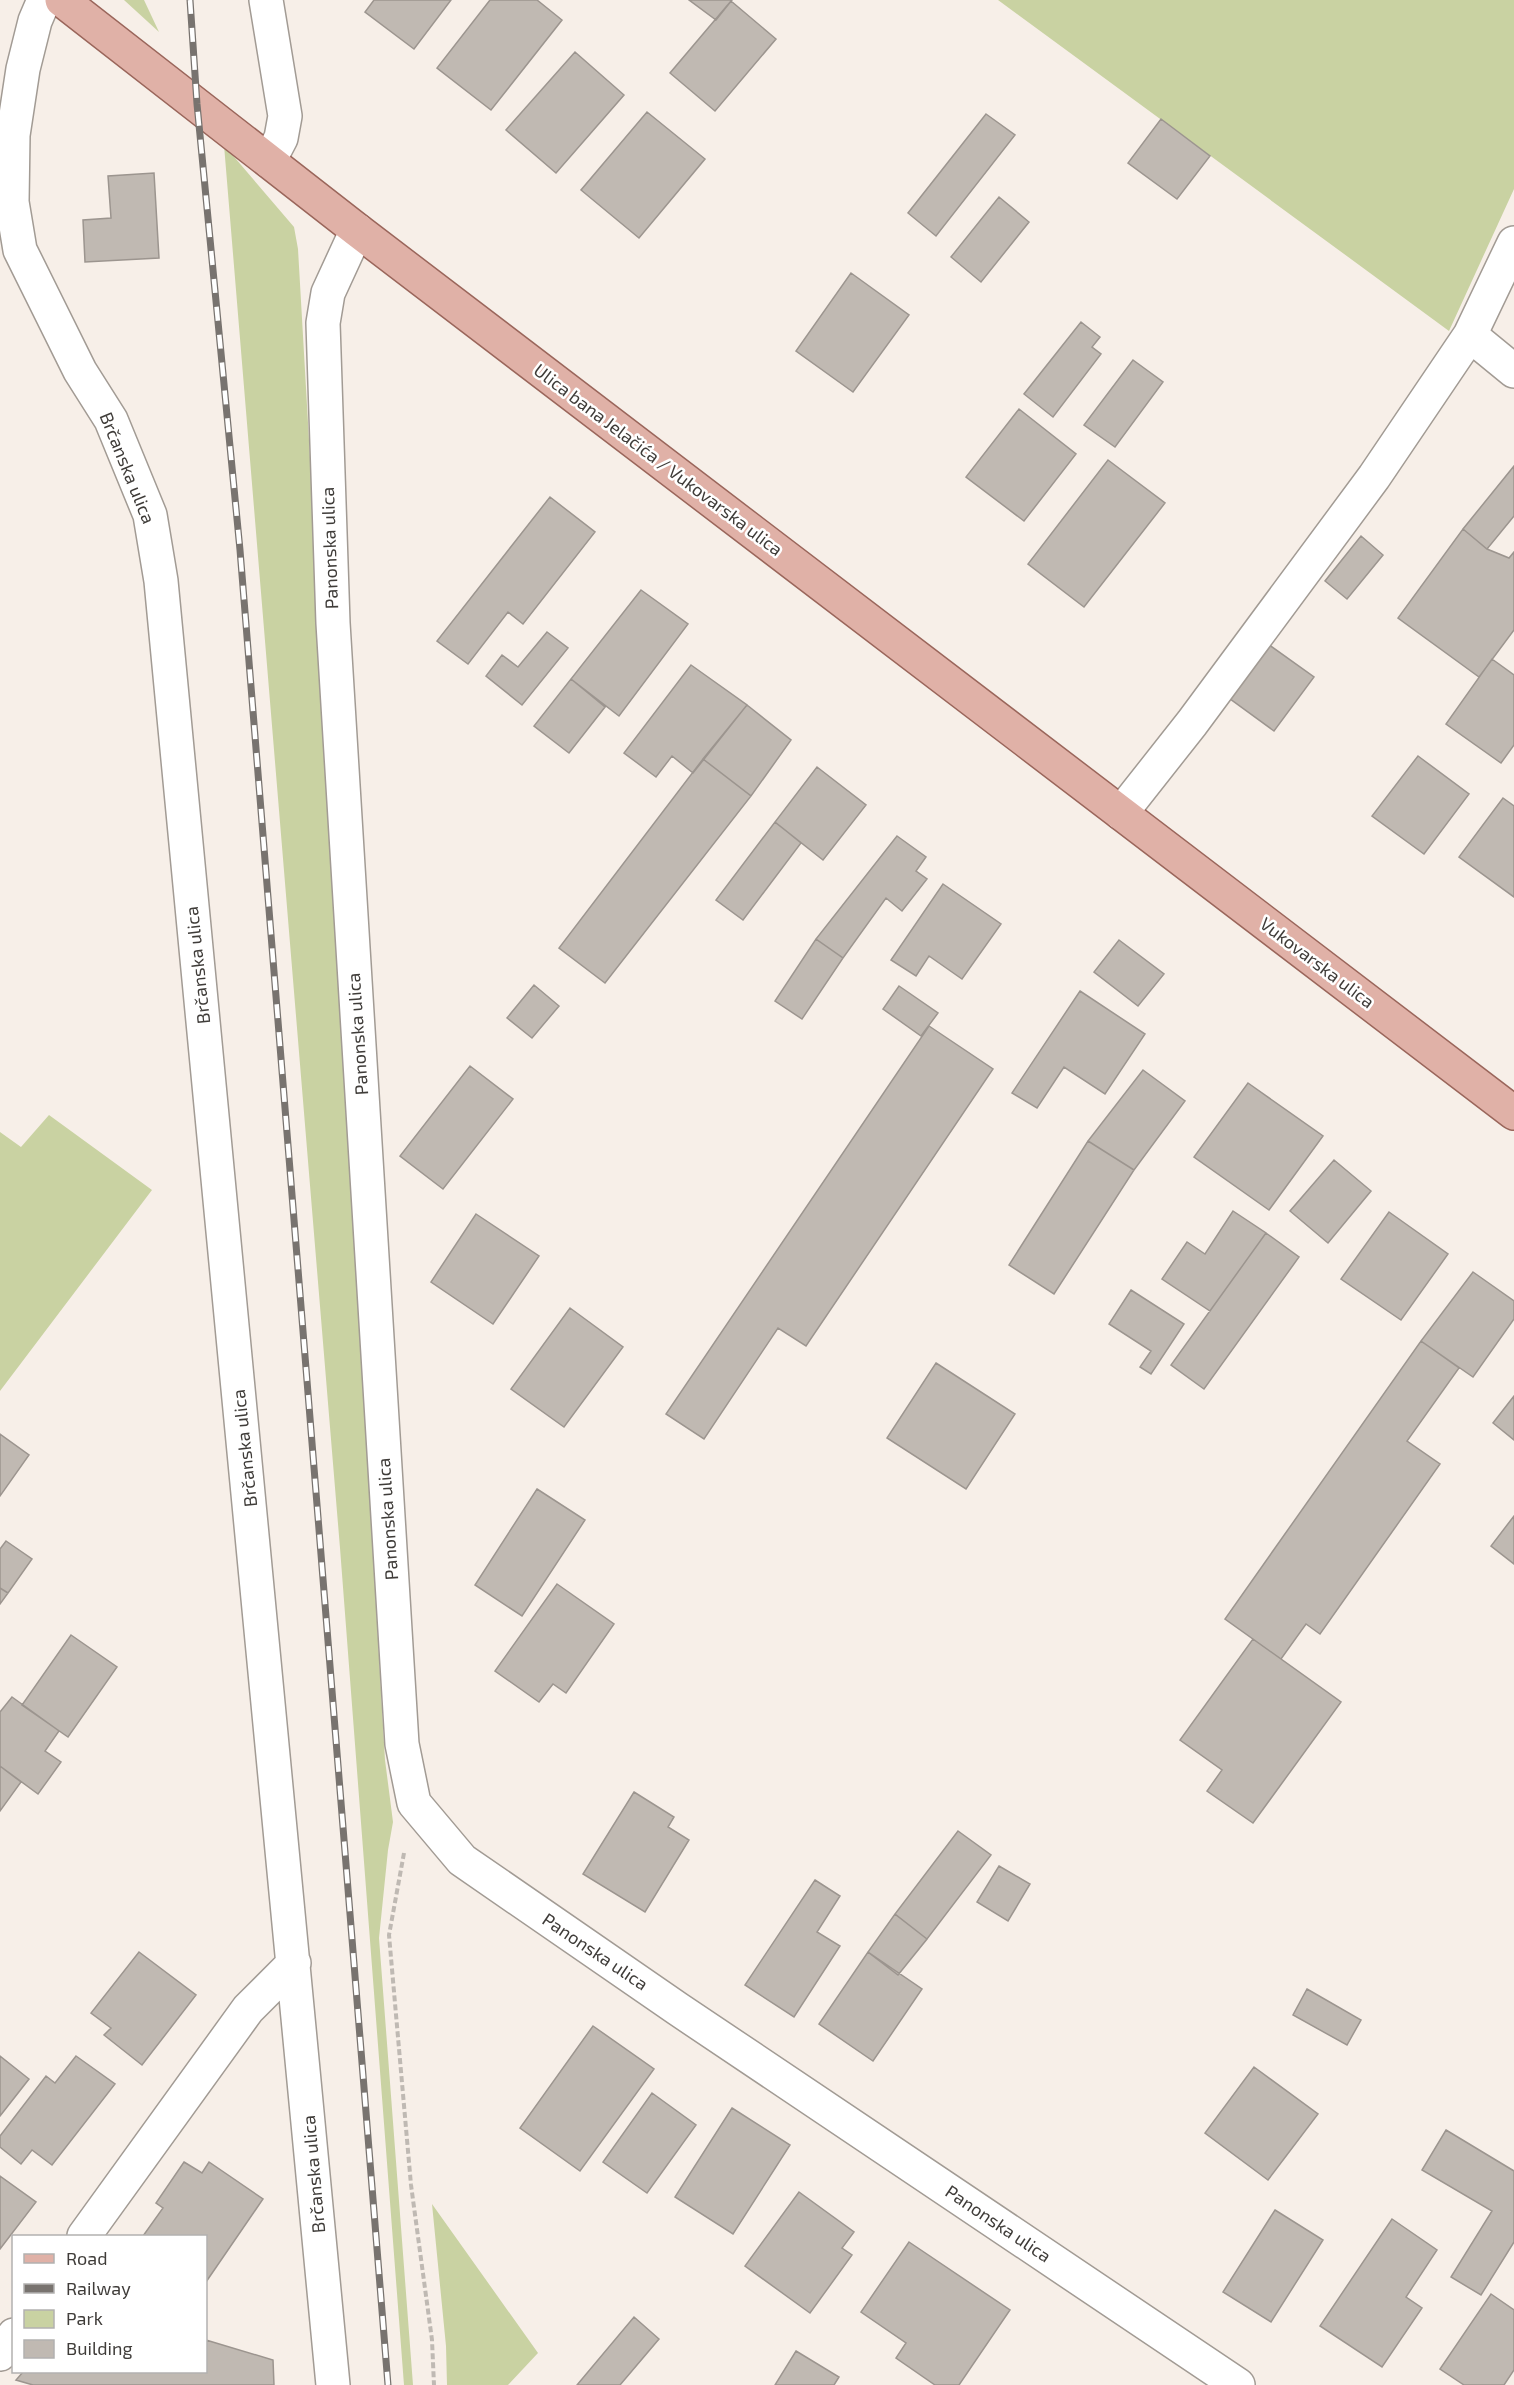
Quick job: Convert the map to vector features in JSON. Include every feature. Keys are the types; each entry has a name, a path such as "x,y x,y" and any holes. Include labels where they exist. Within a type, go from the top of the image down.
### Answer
{"main road":[{"name":"Ulica bana Jelačića / Vukovarska ulica","path":"62,0 357,230 1121,813"},
{"name":"Vukovarska ulica","path":"1121,813 1514,1113"}],"street":[{"name":"Brčanska ulica","path":"44,0 35,21 22,69 13,135 12,201 20,250 80,371 111,420 150,515 161,581 333,2385"},
{"path":"266,0 285,116 281,138 269,161"},
{"name":"Panonska ulica","path":"357,230 328,293 323,323 333,623 402,1744 414,1803 462,1860 1238,2385"},
{"path":"1121,813 1192,723 1374,477 1470,335 1514,243"},
{"path":"1470,335 1514,371"},
{"path":"85,2235 248,2009 294,1963"},
{"path":"0,2354 12,2338"}],"path":[{"path":"414,1803 389,1935 411,2185 432,2340 434,2385"}],"green space":[{"path":"124,0 144,0 159,32"},
{"path":"998,0 1514,0 1514,189 1449,331"},
{"path":"224,145 294,227 298,249 385,1760 393,1822 379,1938 413,2385 404,2385 340,1548"},
{"path":"49,1115 152,1190 0,1391 0,1132 21,1147"},
{"path":"432,2204 538,2353 508,2385 447,2385 446,2346"}],"building":[{"path":"374,0 451,0 414,49 365,12"},
{"path":"490,0 537,0 562,20 491,110 437,68"},
{"path":"689,0 732,0 716,20"},
{"path":"731,1 776,39 715,111 670,73"},
{"path":"575,52 624,95 556,173 506,130"},
{"path":"647,112 705,159 639,238 581,190"},
{"path":"986,114 1015,135 936,236 908,213"},
{"path":"1161,119 1210,156 1177,199 1128,163"},
{"path":"154,173 159,258 85,262 83,220 111,218 108,176"},
{"path":"999,197 1029,222 981,282 951,257"},
{"path":"851,273 909,315 853,392 796,351"},
{"path":"1081,322 1100,337 1092,347 1101,354 1053,417 1024,394"},
{"path":"1133,360 1163,382 1115,447 1084,425"},
{"path":"1019,409 1076,454 1024,521 966,477"},
{"path":"1108,460 1165,503 1084,607 1028,564"},
{"path":"1514,466 1514,516 1487,549 1463,529"},
{"path":"550,497 595,532 523,624 508,612 468,664 437,641"},
{"path":"1463,529 1487,549 1509,558 1514,552 1514,630 1479,677 1398,618"},
{"path":"1361,536 1383,555 1347,599 1325,581"},
{"path":"641,590 688,624 619,716 571,679"},
{"path":"547,632 568,648 522,705 486,676 502,655 518,667"},
{"path":"1261,639 1314,677 1274,731 1222,693"},
{"path":"1492,659 1514,675 1514,745 1501,763 1446,724"},
{"path":"691,665 747,705 693,773 672,756 656,777 624,753"},
{"path":"571,679 605,707 569,753 534,726"},
{"path":"747,705 791,740 751,796 703,759"},
{"path":"1418,756 1469,794 1424,854 1372,816"},
{"path":"703,759 751,796 605,983 559,948"},
{"path":"817,767 866,805 823,860 775,822"},
{"path":"1503,798 1514,806 1514,897 1459,857"},
{"path":"775,822 801,843 743,920 716,900"},
{"path":"897,836 926,857 916,871 927,879 902,911 886,898 843,958 816,939"},
{"path":"943,884 1001,924 962,979 929,956 916,976 891,960"},
{"path":"816,939 843,958 802,1019 775,1001"},
{"path":"1119,940 1164,974 1138,1006 1094,972"},
{"path":"534,985 559,1006 532,1038 507,1018"},
{"path":"899,986 938,1013 921,1036 883,1009"},
{"path":"1080,991 1145,1034 1105,1094 1064,1067 1037,1108 1012,1093"},
{"path":"929,1026 993,1069 806,1346 778,1328 704,1439 666,1414"},
{"path":"470,1066 513,1099 443,1189 400,1156"},
{"path":"1143,1070 1185,1101 1134,1170 1088,1141"},
{"path":"1248,1083 1323,1136 1269,1210 1194,1157"},
{"path":"1088,1141 1134,1170 1054,1294 1009,1265"},
{"path":"1334,1160 1371,1191 1328,1243 1290,1211"},
{"path":"1233,1211 1266,1233 1210,1311 1162,1279 1187,1242 1205,1254"},
{"path":"1389,1212 1448,1254 1401,1320 1341,1279"},
{"path":"476,1214 539,1256 493,1324 431,1282"},
{"path":"1266,1233 1299,1257 1204,1389 1171,1365"},
{"path":"1473,1272 1514,1301 1514,1319 1473,1377 1421,1341"},
{"path":"1131,1290 1184,1324 1151,1374 1140,1367 1151,1351 1109,1324"},
{"path":"570,1308 623,1347 564,1427 511,1389"},
{"path":"1421,1341 1459,1368 1407,1441 1440,1464 1320,1634 1306,1624 1281,1659 1225,1619"},
{"path":"936,1363 1015,1414 966,1489 887,1438"},
{"path":"1514,1396 1514,1440 1493,1423"},
{"path":"0,1434 29,1455 0,1496"},
{"path":"537,1489 585,1520 522,1616 475,1585"},
{"path":"1514,1516 1514,1564 1491,1546"},
{"path":"6,1541 32,1559 8,1593 0,1588 0,1549"},
{"path":"557,1584 614,1624 566,1693 553,1684 539,1702 495,1671"},
{"path":"0,1588 8,1593 0,1604"},
{"path":"71,1635 117,1667 68,1737 22,1705"},
{"path":"1253,1639 1341,1702 1253,1823 1207,1791 1222,1770 1180,1740"},
{"path":"12,1697 59,1731 45,1751 61,1762 38,1794 0,1766 0,1712"},
{"path":"0,1766 21,1782 0,1811"},
{"path":"634,1792 674,1817 668,1827 689,1840 645,1912 583,1874"},
{"path":"958,1831 991,1855 927,1939 895,1914"},
{"path":"999,1866 1030,1884 1008,1921 977,1902"},
{"path":"815,1880 840,1896 817,1932 840,1946 794,2017 745,1985"},
{"path":"895,1914 927,1939 898,1975 868,1952"},
{"path":"139,1952 196,1995 142,2065 104,2035 111,2028 91,2013"},
{"path":"868,1952 922,1989 873,2061 819,2024"},
{"path":"1307,1989 1361,2020 1347,2045 1293,2015"},
{"path":"593,2026 654,2069 580,2171 520,2128"},
{"path":"0,2056 29,2079 0,2116"},
{"path":"76,2056 115,2084 52,2165 32,2150 21,2164 0,2147 0,2136 46,2076 55,2083"},
{"path":"1254,2067 1318,2114 1268,2180 1205,2133"},
{"path":"652,2093 696,2125 647,2193 603,2162"},
{"path":"732,2108 790,2145 733,2234 675,2197"},
{"path":"1446,2130 1514,2171 1514,2242 1481,2295 1451,2277 1492,2211 1422,2170"},
{"path":"184,2162 202,2173 209,2162 263,2199 207,2281 207,2235 144,2235 163,2208 156,2203"},
{"path":"0,2176 36,2202 0,2249"},
{"path":"799,2192 854,2232 842,2248 852,2255 810,2313 745,2266"},
{"path":"1275,2210 1323,2240 1271,2322 1223,2292"},
{"path":"1392,2219 1437,2250 1406,2297 1422,2308 1382,2367 1320,2326"},
{"path":"909,2242 1010,2310 959,2385 935,2385 896,2358 906,2343 861,2312"},
{"path":"1491,2294 1514,2310 1514,2370 1504,2385 1464,2385 1440,2369"},
{"path":"634,2317 659,2339 620,2385 577,2385"},
{"path":"207,2340 273,2360 274,2385 33,2385 16,2380 22,2373 207,2373"},
{"path":"796,2351 839,2377 834,2385 775,2385"}],"railway":[{"path":"190,0 197,104 240,550 388,2385"}]}
